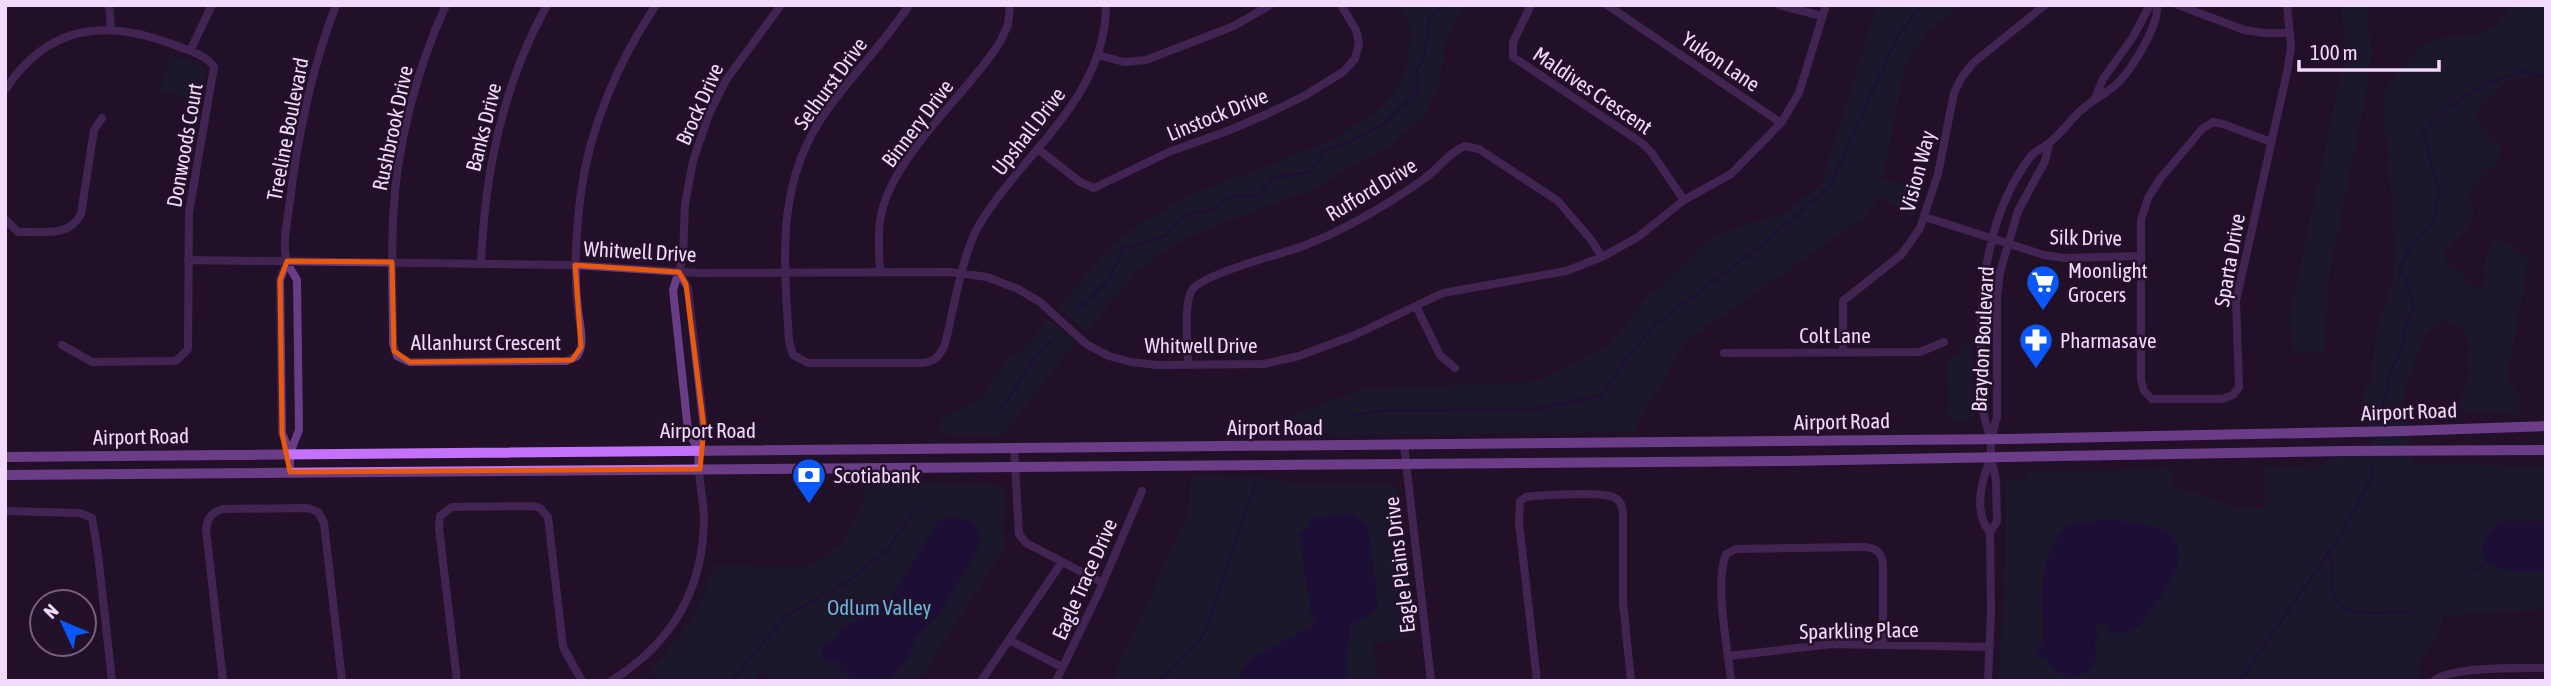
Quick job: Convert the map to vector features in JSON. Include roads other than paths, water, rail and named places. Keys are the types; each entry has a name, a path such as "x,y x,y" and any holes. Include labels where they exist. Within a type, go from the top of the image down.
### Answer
{"main road":[{"name":"Airport Road","path":"5,457 1991,439 2403,432 2546,426"},
{"name":"Airport Road","path":"5,475 1406,464 2546,450"}],"street":[{"path":"109,5 111,29"},
{"path":"190,51 212,5"},
{"name":"Treeline Boulevard","path":"290,472 290,453 299,430 297,280 287,261 285,248 299,140 314,72 336,5"},
{"name":"Rushbrook Drive","path":"392,262 393,217 401,153 417,84 446,5"},
{"name":"Banks Drive","path":"481,263 487,185 501,117 514,76 547,5"},
{"path":"575,265 582,191 598,123 624,60 656,5"},
{"name":"Brock Drive","path":"611,681 645,657 661,640 688,598 698,571 704,519 700,468 698,450 688,430 686,417 673,290 683,258 687,190 699,139 726,80 781,5"},
{"name":"Selhurst Drive","path":"909,5 826,112 805,148 791,189 786,217 785,272 790,349 798,360 808,363 933,361 942,353 963,273"},
{"name":"Binnery Drive","path":"880,272 879,225 892,184 905,163 999,44 1008,25 1010,5"},
{"name":"Upshall Drive","path":"963,273 980,224 1077,99 1098,55 1105,25 1106,5"},
{"path":"1098,55 1124,62 1146,60 1226,30 1270,5"},
{"name":"Linstock Drive","path":"1038,149 1080,182 1094,188 1171,151 1267,114 1343,72 1352,63 1357,53 1358,37 1341,5"},
{"name":"Maldives Crescent","path":"1531,5 1513,42 1513,57 1642,143 1684,200"},
{"name":"Yukon Lane","path":"1607,5 1781,122"},
{"path":"1779,5 1822,16"},
{"name":"Whitwell Drive","path":"188,260 575,265 679,272 963,273 987,277 1029,295 1086,344 1109,356 1149,365 1264,364 1281,361 1355,335 1454,289 1552,274 1602,257 1638,237 1684,200 1731,174 1781,122 1799,93 1826,5"},
{"name":"Vision Way","path":"1843,353 1843,302 1902,254 1914,238 1924,217 1938,174 1951,105 1962,77 1973,64 2045,5"},
{"name":"Braydon Boulevard","path":"2095,97 2103,79 2133,37 2150,5"},
{"name":"Braydon Boulevard","path":"1991,439 1982,416 1980,320 1984,276 1992,239 2011,190 2026,163 2034,153 2049,144 2095,97 2113,87 2133,62 2158,15 2157,5"},
{"path":"2178,5 2244,30 2290,33"},
{"name":"Sparta Drive","path":"2271,142 2213,122 2202,130 2169,168 2148,198 2140,230 2141,380 2147,397 2222,399 2237,391 2236,301 2287,72 2290,33 2287,5"},
{"name":"Donwoods Court","path":"5,90 22,66 54,42 76,33 111,29 143,34 190,51 206,58 215,67 187,232 188,349 176,361 92,362 62,345"},
{"path":"5,219 18,232 68,230 76,224 81,214 94,130 102,118"},
{"name":"Braydon Boulevard","path":"1991,439 1997,417 1997,298 2001,264 2021,202 2045,161 2049,144"},
{"name":"Rufford Drive","path":"1188,365 1188,299 1197,285 1226,272 1288,252 1342,228 1410,188 1465,146 1479,149 1558,201 1602,257"},
{"name":"Silk Drive","path":"1924,217 2044,255 2065,258 2140,256"},
{"name":"Treeline Boulevard","path":"287,261 280,280 282,433 290,453"},
{"name":"Allanhurst Crescent","path":"392,262 394,351 402,360 410,362 572,360 582,347 575,265"},
{"name":"Brock Drive","path":"679,272 688,288 704,428 698,450"},
{"path":"1416,306 1440,355 1455,368"},
{"name":"Colt Lane","path":"1724,352 1920,352 1944,342"},
{"path":"1987,681 1990,647 1990,533 1997,521 1991,439"},
{"name":"Eagle Plains Drive","path":"1404,445 1431,681"},
{"path":"1014,448 1019,534 1026,543 1103,583"},
{"path":"1990,533 1981,522 1981,481 1991,458"},
{"name":"Eagle Trace Drive","path":"1056,681 1103,583 1142,491"},
{"path":"1537,681 1519,522 1520,501 1534,496 1602,495 1617,499 1623,513 1623,603 1631,681"},
{"path":"457,681 439,528 440,516 452,507 533,506 540,508 548,517 563,647 582,681"},
{"path":"223,681 206,529 209,518 216,510 222,509 308,508 318,512 324,523 342,681"},
{"path":"5,511 80,513 92,518 112,681"},
{"path":"1731,681 1723,610 1724,561 1731,550 1875,549 1882,559 1884,644"},
{"path":"981,681 1062,562"},
{"path":"1009,640 1062,667"},
{"name":"Sparkling Place","path":"1728,656 1833,644 1990,647"},
{"path":"2434,681 2438,677 2461,671 2546,668"}],"waterway":[{"path":"1078,309 1108,281 1124,248 1166,236 1183,215 1212,210 1229,196 1257,196 1273,178 1310,172 1326,150 1382,125 1419,91 1417,71 1425,54 1429,18 1446,5"},
{"path":"1353,415 1378,411 1534,409 1601,396 1630,354 1656,324 1758,248 1830,186 1896,39 1921,5"},
{"path":"2378,425 2391,371 2402,350 2407,320 2414,308 2407,282 2399,271 2411,247 2433,222 2439,192 2423,133 2445,109 2481,86 2523,71 2546,77"},
{"path":"1000,411 1029,366 1051,341"},
{"path":"2240,681 2342,533 2373,474 2371,464"},
{"path":"1159,681 1203,636 1256,484"},
{"path":"731,681 786,616 849,581 888,549 916,509"},
{"path":"2329,553 2333,592 2339,604 2358,612 2412,611"},
{"path":"2473,572 2489,560"}],"place":[{"name":"Moonlight Grocers","path":"2043,312"},
{"name":"Pharmasave","path":"2036,370"},
{"name":"Scotiabank","path":"809,505"}],"park label":[{"name":"Odlum Valley","path":"879,607"}]}
